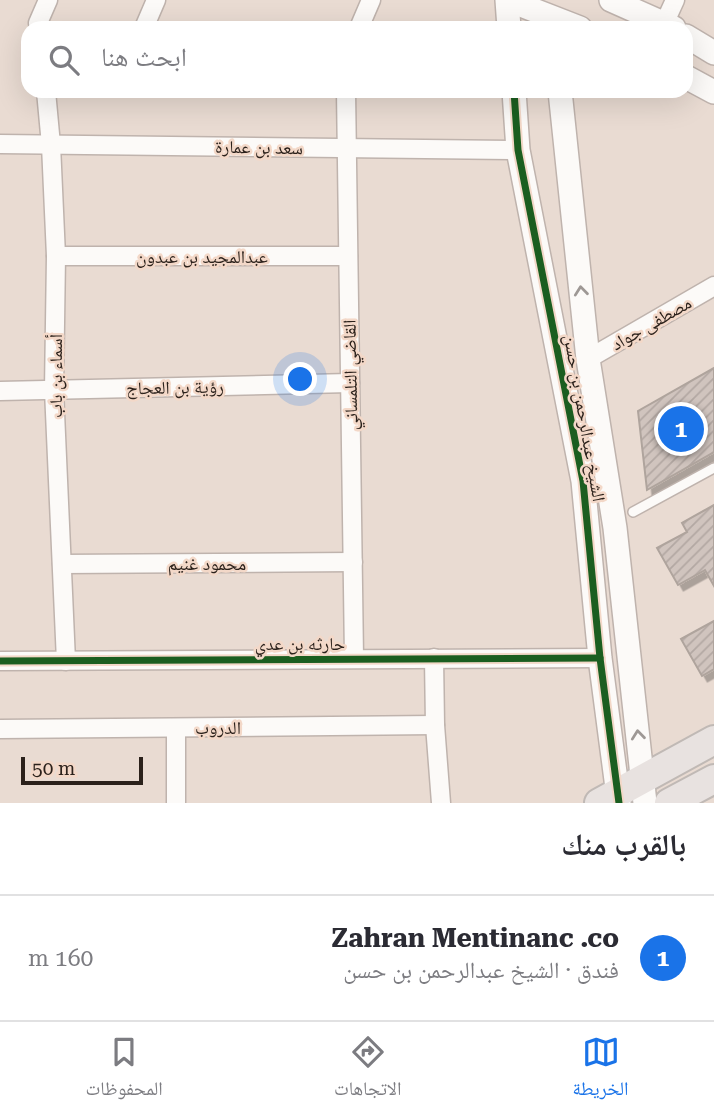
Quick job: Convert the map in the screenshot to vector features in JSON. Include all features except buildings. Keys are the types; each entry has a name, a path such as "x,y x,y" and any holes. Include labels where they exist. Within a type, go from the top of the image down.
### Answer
{"main road":[{"path":"612,800 644,792 714,740"},
{"path":"669,803 714,779"}],"street":[{"path":"39,21 48,0"},
{"path":"147,21 156,0"},
{"path":"362,21 371,0"},
{"path":"509,21 508,0 554,15"},
{"path":"611,0 660,21"},
{"path":"670,21 675,0"},
{"path":"693,40 714,54"},
{"path":"693,80 714,92"},
{"name":"أسماء بن باب","path":"47,98 56,256 54,390 66,661"},
{"name":"القاضي التلمساني","path":"346,98 354,658"},
{"name":"الشيخ عبدالرحمن بن حسن","path":"514,98 518,150 583,481 612,800"},
{"name":"الشيخ عبدالرحمن بن حسن","path":"561,98 588,359 615,528 644,792"},
{"name":"سعد بن عمارة","path":"0,144 518,150"},
{"name":"عبدالمجيد بن عبدون","path":"56,256 348,256"},
{"name":"مصطفى جواد","path":"588,359 714,286"},
{"name":"رؤية بن العجاج","path":"0,391 350,383"},
{"name":"محمود غنيم","path":"62,564 353,562"},
{"path":"434,658 435,725 441,803"},
{"name":"حارثه بن عدي","path":"0,661 600,658"},
{"name":"الدروب","path":"0,729 435,725"},
{"path":"176,727 176,803"}],"lane":[{"path":"633,512 714,468"}],"cycle path":[{"path":"514,98 518,150 583,481 600,658 619,803"},
{"path":"0,661 600,658"}],"place":[{"name":"Zahran Mentinanc .co","path":"681,429"}]}
